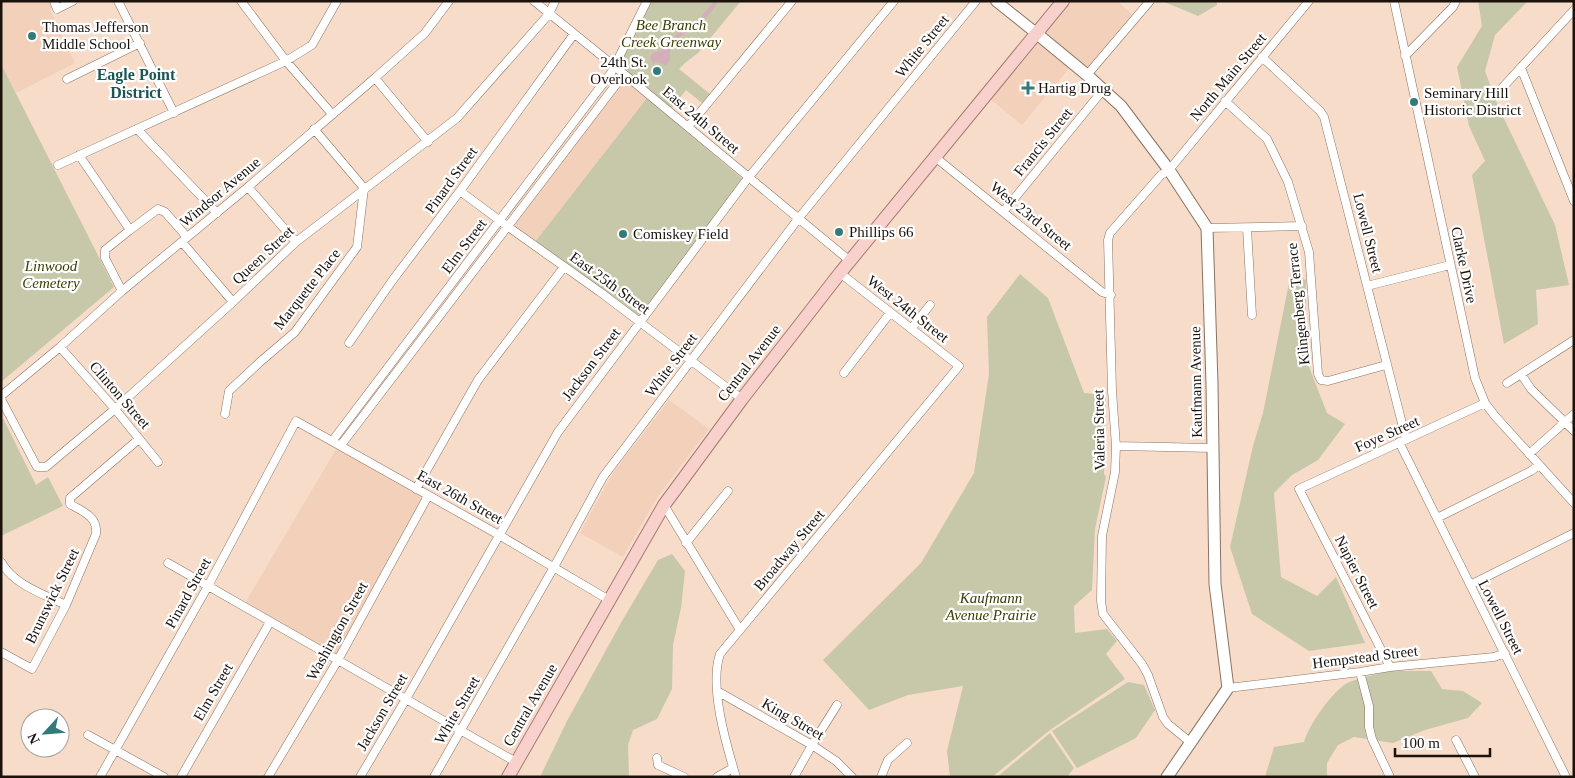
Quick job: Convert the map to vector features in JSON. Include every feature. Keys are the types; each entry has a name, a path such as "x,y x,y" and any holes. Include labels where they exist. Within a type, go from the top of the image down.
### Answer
{"main road":[{"name":"Central Avenue","path":"508,777 664,505 742,399 840,273 1062,1"},
{"path":"1036,33 1121,106 1169,170 1207,228"},
{"name":"Kaufmann Avenue","path":"1207,228 1215,584 1228,688"},
{"path":"1168,777 1228,688"}],"street":[{"path":"56,5 73,1"},
{"path":"118,1 174,113"},
{"path":"241,1 286,61 332,114"},
{"path":"58,165 286,61 312,45 337,1"},
{"name":"Windsor Avenue","path":"1,397 122,291 185,240 375,78 425,33 449,1"},
{"name":"East 24th Street","path":"534,1 850,261"},
{"name":"Queen Street","path":"1,397 37,467 46,467 115,409 234,302 296,242 364,188 458,118 549,14 555,1"},
{"name":"Elm Street","path":"333,440 615,67 647,1"},
{"path":"688,127 792,1"},
{"name":"Jackson Street","path":"360,777 558,432 748,178 894,1"},
{"name":"White Street","path":"434,777 603,477 798,219 976,1"},
{"path":"996,1 1036,33"},
{"path":"1087,75 1150,1"},
{"name":"North Main Street","path":"1169,170 1309,1"},
{"name":"Clarke Drive","path":"1394,1 1475,378 1485,403 1528,454 1574,503"},
{"path":"1405,56 1453,7 1456,1"},
{"path":"1502,88 1574,10"},
{"name":"Pinard Street","path":"349,343 392,281 574,34"},
{"path":"67,79 140,43"},
{"name":"Lowell Street","path":"1262,57 1320,111 1324,117 1367,286 1402,441 1437,518 1566,777"},
{"path":"1521,68 1574,201"},
{"name":"Elm Street","path":"341,445 624,74"},
{"path":"375,78 428,142"},
{"name":"Francis Street","path":"1004,212 1103,90"},
{"name":"Klingenberg Terrace","path":"1225,102 1266,139 1288,182 1309,252 1318,374 1321,380 1328,381 1386,365"},
{"path":"137,129 217,213"},
{"path":"314,129 364,188"},
{"path":"79,155 130,230"},
{"name":"West 23rd Street","path":"935,157 1102,292 1111,295"},
{"name":"Valeria Street","path":"1169,170 1161,175 1110,233 1108,240 1111,295 1112,391 1116,446 1115,472 1102,536 1101,601 1103,614 1145,670 1163,717 1168,724 1190,742"},
{"path":"248,186 296,242"},
{"name":"Marquette Place","path":"225,414 229,390 295,332 357,247 364,188"},
{"name":"East 25th Street","path":"460,191 742,399"},
{"path":"122,291 104,258 105,250 158,209 165,212 234,302"},
{"path":"1207,228 1302,226"},
{"path":"1247,228 1252,315"},
{"path":"1367,286 1450,265"},
{"path":"416,489 478,380 564,267"},
{"name":"West 24th Street","path":"840,273 958,366"},
{"path":"912,329 930,305"},
{"path":"844,373 890,313"},
{"path":"1507,383 1574,340"},
{"name":"Clinton Street","path":"60,347 115,409 158,462"},
{"name":"Broadway Street","path":"734,773 722,725 717,691 716,663 720,654 958,366"},
{"path":"1521,374 1531,389 1574,431"},
{"name":"Foye Street","path":"1299,489 1402,441 1444,424 1485,403"},
{"path":"1528,454 1574,414"},
{"name":"Pinard Street","path":"100,777 208,586 296,421"},
{"name":"East 26th Street","path":"296,421 333,440 609,600"},
{"name":"Brunswick Street","path":"1,652 32,669 66,605 96,534 97,528 92,516 70,504 70,498 139,439"},
{"path":"1116,446 1213,448"},
{"path":"1437,518 1531,472 1539,465"},
{"name":"Napier Street","path":"1299,489 1390,667"},
{"path":"686,543 728,491"},
{"name":"Washington Street","path":"268,777 338,660 428,496"},
{"path":"664,505 740,630"},
{"path":"1470,585 1574,533"},
{"path":"168,563 516,762"},
{"path":"2,568 13,578 66,605"},
{"name":"Elm Street","path":"181,777 270,622"},
{"name":"Hempstead Street","path":"1228,688 1390,667 1494,657 1505,654"},
{"path":"1360,672 1369,706 1369,727 1372,739 1390,777"},
{"name":"King Street","path":"717,691 812,745 836,761 852,777"},
{"path":"794,777 837,705"},
{"path":"88,735 164,777"},
{"path":"1456,740 1475,777"},
{"path":"881,777 888,760 907,743"},
{"path":"657,758 658,765 684,777"},
{"path":"717,777 734,773"}],"shaded area":[{"name":"Thomas Jefferson Middle School","path":"1,1 68,1 50,10 75,63 16,93 1,64"},
{"path":"714,1 719,1 707,17 673,44 669,62 664,66 655,61 654,65 650,58 652,54 663,49 679,32 700,18"},
{"path":"1058,1 1117,1 1138,20 1088,80 1071,66 1022,125 983,93"},
{"path":"624,78 647,98 535,242 513,224"},
{"path":"669,400 709,429 658,496 623,557 580,533 613,473"},
{"path":"338,446 424,496 334,661 242,608"}],"green space":[{"name":"Bee Branch Creek Greenway","path":"650,1 741,1 698,53 679,69 710,94 702,103 686,90 671,109 621,67 621,63"},
{"path":"1162,1 1217,1 1217,5 1198,16"},
{"path":"1478,1 1526,1 1495,35 1485,71 1498,106 1555,225 1569,285 1536,290 1538,324 1504,344 1472,175 1485,161 1469,126 1457,67 1482,26"},
{"name":"Linwood Cemetery","path":"1,64 114,287 1,382"},
{"path":"647,98 746,182 640,322 535,242"},
{"path":"1291,273 1306,280 1306,359 1327,413 1345,424 1318,460 1292,475 1274,493 1281,577 1317,596 1336,577 1365,643 1309,651 1252,614 1230,547 1253,446 1263,413"},
{"name":"Kaufmann Avenue Prairie","path":"1020,274 1048,298 1084,393 1106,395 1104,474 1106,477 1095,529 1092,590 1074,606 1075,633 1107,629 1117,641 1106,654 1125,679 1050,730 992,777 950,777 947,751 963,686 908,695 869,710 823,660 921,563 974,473 989,374 987,317"},
{"path":"3,418 36,485 48,477 63,506 1,536 1,422"},
{"path":"672,554 685,571 681,608 673,645 672,689 657,719 633,730 628,745 629,777 540,777 567,721 658,560"},
{"path":"1389,671 1431,671 1442,689 1463,691 1482,703 1468,718 1425,730 1393,743 1354,737 1338,745 1327,763 1327,777 1265,777 1274,747 1304,742 1321,711 1332,696 1344,685"},
{"path":"1128,682 1144,685 1155,710 1136,738 1077,768 1052,731"},
{"path":"1050,733 1074,768 1067,777 997,777"}],"place":[{"name":"Thomas Jefferson Middle School","path":"32,36"},
{"name":"24th St. Overlook","path":"657,71"},
{"name":"Hartig Drug","path":"1028,88"},
{"name":"Seminary Hill Historic District","path":"1414,102"},
{"name":"Phillips 66","path":"839,232"},
{"name":"Comiskey Field","path":"623,234"}],"district":[{"name":"Eagle Point District","path":"136,83"}]}
